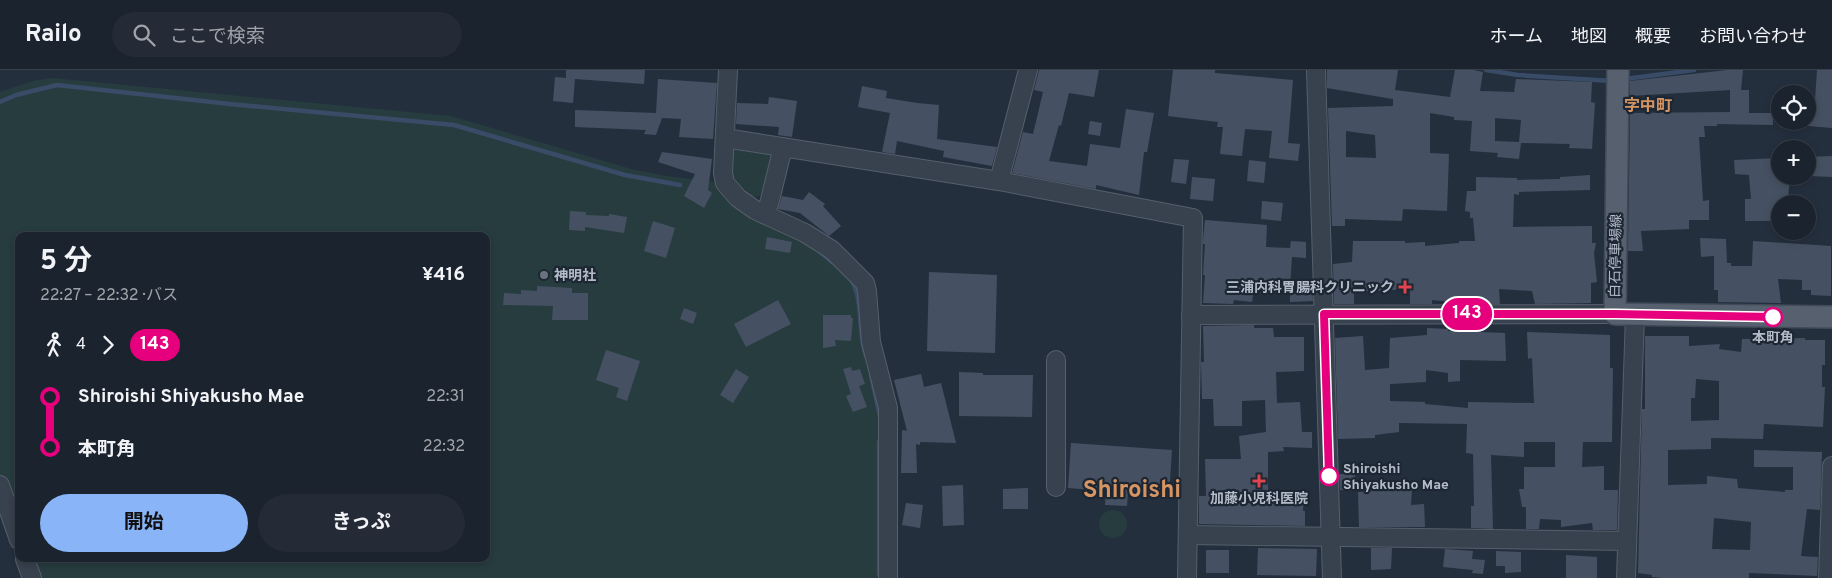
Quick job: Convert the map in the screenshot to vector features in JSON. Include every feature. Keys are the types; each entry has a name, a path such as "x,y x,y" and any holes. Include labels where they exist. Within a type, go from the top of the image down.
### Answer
{"main road":[{"name":"白石停車場線","path":"1618,78 1625,314"},
{"path":"1625,314 1832,318"}],"street":[{"path":"728,70 723,173 725,183 738,198 764,214 805,233 832,250 865,283 871,342 888,408 888,578"},
{"path":"999,181 1028,70"},
{"path":"1316,70 1332,578"},
{"path":"725,138 999,181 1193,218 1187,578"},
{"path":"764,214 769,204 783,147"},
{"path":"1191,315 1625,314 1626,578"},
{"path":"1056,360 1056,487"},
{"path":"1828,578 1832,466"},
{"path":"0,485 15,528"},
{"path":"1188,535 1627,541"},
{"path":"26,562 32,578"}],"green space":[{"path":"52,78 451,116 635,170 725,183 860,277 888,408 888,578 34,578 27,562 490,562 490,232 15,232 15,528 0,485 0,92 33,81"},
{"path":"734,147 772,154 768,177 764,189 758,197 746,193 734,178 732,164"},
{"path":"1113,510 1123,514 1127,524 1123,534 1113,538 1103,534 1099,524 1103,514"}],"building":[{"path":"566,70 645,70 644,84 575,79 573,103 553,101 555,77 566,78"},
{"path":"1039,70 1099,70 1094,97 1069,93 1061,126 1059,125 1049,161 1087,166 1090,144 1120,148 1126,109 1154,113 1147,152 1144,152 1139,195 1096,185 1096,189 1012,173 1023,132 1033,134 1043,92 1034,90"},
{"path":"1173,70 1215,70 1215,73 1293,80 1288,143 1300,144 1298,161 1269,158 1272,131 1245,129 1242,156 1220,154 1223,127 1217,127 1218,122 1168,116"},
{"path":"1327,70 1398,70 1395,90 1450,97 1455,70 1483,72 1480,91 1514,92 1516,79 1592,82 1591,102 1595,103 1592,149 1569,148 1570,144 1521,143 1519,159 1497,157 1498,153 1470,151 1472,121 1454,120 1454,117 1430,113 1430,153 1449,154 1447,211 1403,209 1402,221 1345,219 1345,226 1332,226 1328,108 1393,106 1393,99 1327,88","holes":["1495,118 1521,120 1519,142 1495,141","1346,131 1375,135 1376,158 1346,157"]},
{"path":"1727,70 1743,70 1741,90 1749,90 1749,113 1771,113 1771,125 1717,124 1717,126 1704,126 1705,137 1699,137 1703,201 1709,200 1709,220 1689,220 1689,229 1641,231 1643,251 1628,251 1630,113 1730,112 1730,90 1630,96 1630,81"},
{"path":"1817,70 1832,70 1832,128 1816,127"},
{"path":"658,79 717,83 713,139 679,137 681,119 662,118 656,135 644,134 646,130 575,127 575,110 656,113"},
{"path":"862,86 887,91 886,98 939,105 937,139 997,147 992,166 943,157 944,151 897,141 895,154 882,152 890,113 858,107"},
{"path":"769,97 797,101 792,137 778,135 779,127 736,124 737,103 768,104"},
{"path":"1090,121 1102,123 1100,136 1088,134"},
{"path":"662,152 712,159 708,190 712,193 704,208 684,196 695,174 658,162"},
{"path":"1832,156 1832,177 1816,176 1816,157"},
{"path":"1771,158 1771,185 1789,185 1788,195 1771,195 1771,221 1745,221 1745,199 1751,199 1749,175 1735,174 1734,160"},
{"path":"1174,159 1189,160 1186,184 1171,182"},
{"path":"1249,160 1266,162 1264,183 1247,181"},
{"path":"1590,175 1590,190 1519,192 1519,195 1514,194 1513,227 1592,226 1592,243 1596,243 1594,253 1597,282 1591,283 1591,303 1535,304 1532,291 1499,289 1500,304 1453,304 1453,302 1432,300 1432,304 1410,304 1410,289 1354,292 1354,304 1334,304 1333,264 1352,262 1353,241 1425,242 1425,246 1459,243 1459,241 1475,241 1473,218 1470,218 1470,212 1465,211 1467,191 1476,191 1476,177 1517,178 1517,180 1560,179 1560,177"},
{"path":"1192,177 1215,179 1213,201 1190,199"},
{"path":"809,192 825,204 823,206 841,226 829,236 800,213 778,209 782,196 803,200"},
{"path":"1262,201 1283,203 1281,221 1261,219"},
{"path":"570,211 586,212 586,215 609,216 609,214 627,217 624,233 585,227 585,231 569,230"},
{"path":"1205,220 1267,225 1266,247 1290,248 1291,241 1306,242 1306,258 1292,257 1290,287 1312,287 1313,301 1290,302 1290,291 1254,289 1252,302 1234,300 1233,304 1203,303 1205,244 1203,244 1203,240"},
{"path":"653,221 675,228 666,258 644,251"},
{"path":"767,237 792,242 790,253 765,249"},
{"path":"1700,238 1726,239 1727,263 1731,263 1731,266 1752,266 1753,241 1831,246 1831,296 1811,295 1811,290 1802,290 1802,280 1778,279 1781,303 1718,302 1718,290 1714,290 1714,256 1701,257"},
{"path":"929,272 997,275 995,353 927,351"},
{"path":"537,286 572,288 572,293 588,293 588,320 552,320 553,306 503,305 504,293 521,294 521,290 537,291"},
{"path":"778,300 791,324 746,347 734,324"},
{"path":"684,308 697,313 693,324 680,319"},
{"path":"823,315 851,315 851,318 853,318 851,341 835,340 836,346 823,348"},
{"path":"1254,325 1254,328 1273,328 1274,337 1304,337 1304,371 1276,372 1277,403 1300,402 1302,432 1312,432 1312,448 1283,447 1284,451 1268,452 1268,492 1304,496 1305,526 1199,524 1199,496 1206,496 1205,459 1241,459 1239,436 1266,432 1265,400 1242,401 1242,426 1214,426 1213,399 1202,399 1201,362 1204,362 1203,326"},
{"path":"1427,328 1448,329 1448,331 1505,333 1506,361 1460,360 1460,381 1448,382 1448,373 1426,370 1426,382 1390,384 1390,401 1425,402 1425,404 1468,408 1468,402 1534,403 1532,358 1528,359 1527,332 1610,335 1610,368 1613,368 1612,442 1583,442 1582,467 1604,466 1604,490 1618,490 1617,530 1593,530 1592,523 1561,527 1561,520 1540,519 1539,529 1526,529 1526,507 1522,507 1519,489 1524,489 1524,467 1555,467 1555,442 1524,442 1524,457 1491,455 1493,529 1471,528 1471,506 1474,506 1473,454 1466,453 1467,424 1399,423 1399,432 1375,435 1375,438 1338,439 1335,338 1363,336 1365,370 1389,368 1390,338 1427,335"},
{"path":"1645,336 1689,336 1689,346 1720,344 1719,349 1741,352 1742,339 1805,338 1805,340 1825,340 1825,365 1822,365 1822,387 1825,387 1823,427 1764,424 1763,439 1711,438 1711,449 1668,450 1668,485 1707,484 1707,476 1737,479 1738,488 1785,492 1785,490 1793,490 1793,467 1754,467 1754,450 1822,452 1820,510 1807,509 1801,556 1818,557 1817,576 1749,573 1749,578 1663,578 1638,573 1642,409 1645,409","holes":["1696,379 1719,381 1719,420 1691,421 1691,398 1695,398","1714,518 1751,522 1750,550 1712,549"]},
{"path":"606,350 640,361 627,401 616,397 619,388 596,380"},
{"path":"851,367 852,371 860,369 865,384 859,386 867,407 853,412 846,396 851,394 843,369"},
{"path":"736,369 749,377 733,403 720,395"},
{"path":"959,372 983,373 983,375 1033,375 1032,417 959,416"},
{"path":"921,374 924,387 941,383 956,443 920,442 920,445 916,444 917,473 901,473 902,430 907,431 894,380"},
{"path":"1071,443 1172,450 1169,496 1128,493 1127,506 1105,505 1106,491 1068,488"},
{"path":"1339,474 1355,474 1356,491 1340,490"},
{"path":"1391,481 1407,482 1407,489 1412,490 1411,505 1424,504 1425,527 1359,527 1358,492 1391,490"},
{"path":"963,485 964,525 943,526 942,486"},
{"path":"1028,488 1028,509 1003,509 1003,489"},
{"path":"906,503 923,505 920,528 902,525"},
{"path":"1258,548 1317,549 1316,576 1257,575"},
{"path":"1371,548 1392,548 1391,569 1371,570"},
{"path":"1445,549 1473,551 1472,559 1485,560 1483,574 1472,573 1473,570 1443,567"},
{"path":"1206,550 1229,550 1229,573 1206,573"},
{"path":"1496,551 1521,552 1521,572 1505,573 1505,566 1496,566"},
{"path":"1566,555 1597,557 1597,578 1566,578"}],"waterway":[{"path":"1486,70 1518,75 1612,81"},
{"path":"1625,79 1694,70"},
{"path":"0,102 16,95 57,85 230,104 454,125 625,175 680,185"},
{"path":"819,251 832,262"},
{"path":"852,281 858,299 863,347 866,356"},
{"path":"871,375 880,417"},
{"path":"879,442 879,574"}],"bus line":[{"name":"143","path":"1329,476 1324,314 1615,314 1773,317"}],"place":[{"name":"神明社","path":"544,275"},
{"name":"三浦内科胃腸科クリニック","path":"1405,287"},
{"name":"本町角","path":"1773,317"},
{"name":"Shiroishi Shiyakusho Mae","path":"1329,476"},
{"name":"加藤小児科医院","path":"1259,481"}],"district":[{"name":"字中町","path":"1648,105"},
{"name":"Shiroishi","path":"1132,489"}]}
